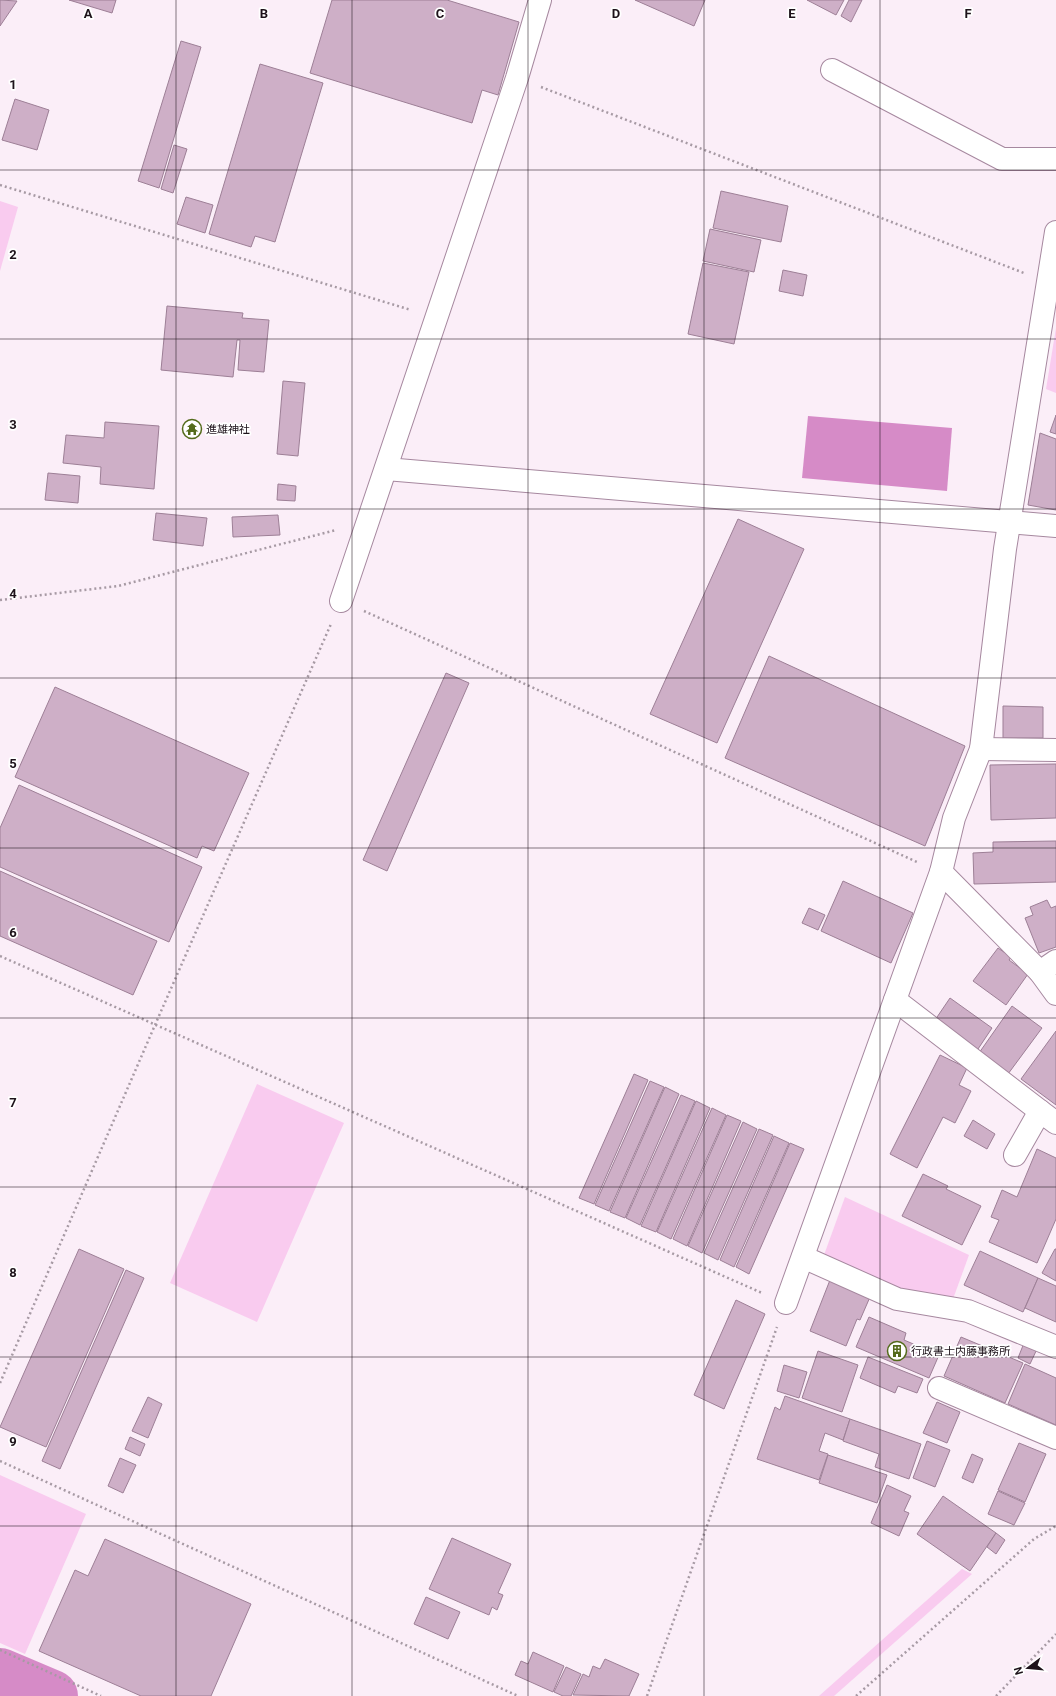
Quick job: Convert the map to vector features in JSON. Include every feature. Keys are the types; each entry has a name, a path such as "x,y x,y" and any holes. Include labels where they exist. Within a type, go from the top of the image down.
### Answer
{"street":[{"path":"341,601 517,78 540,0"},
{"path":"832,70 1002,159 1056,159"},
{"path":"786,1303 941,872 954,818 981,749 1009,520 1056,232"},
{"path":"386,469 1009,520 1056,526"},
{"path":"981,749 1056,750"},
{"path":"941,872 1048,967 1056,994"},
{"path":"895,1000 1048,1117 1015,1155"},
{"path":"803,1257 897,1299 968,1311 1056,1347"},
{"path":"939,1388 1056,1438"}],"path":[{"path":"517,78 1047,282"},
{"path":"0,185 436,318"},
{"path":"0,600 118,586 368,522"},
{"path":"0,1383 154,1025 341,601 941,872"},
{"path":"0,956 786,1303 647,1696"},
{"path":"0,1461 518,1696"},
{"path":"856,1696 1034,1539 1056,1526"},
{"path":"996,1696 1056,1634"},
{"path":"0,1650 101,1696"}],"shaded area":[{"path":"0,201 18,207 0,271"},
{"path":"1056,328 1056,393 1046,389"},
{"path":"808,416 952,428 947,491 802,478"},
{"path":"257,1084 344,1123 257,1322 170,1283"},
{"path":"845,1197 969,1255 953,1299 899,1290 824,1255"},
{"path":"0,1475 86,1514 25,1654 0,1643"},
{"path":"962,1569 972,1574 834,1696 819,1696"}],"building":[{"path":"0,0 17,1 0,26"},
{"path":"69,0 116,0 112,13"},
{"path":"332,0 447,0 519,22 498,95 482,90 472,123 310,73"},
{"path":"635,0 705,0 694,26"},
{"path":"807,0 844,0 836,15"},
{"path":"849,0 862,0 851,22 841,16"},
{"path":"181,41 201,47 159,188 138,181"},
{"path":"260,64 323,83 275,242 255,236 251,247 209,234"},
{"path":"15,99 49,110 37,150 2,140"},
{"path":"174,145 187,149 173,193 161,189"},
{"path":"721,191 788,206 781,242 713,228"},
{"path":"186,197 213,205 205,233 177,224"},
{"path":"710,229 761,240 754,272 703,261"},
{"path":"703,263 749,272 734,344 688,334"},
{"path":"783,270 807,275 803,296 779,291"},
{"path":"167,306 243,313 242,318 269,320 264,372 238,370 240,340 237,340 233,377 161,370"},
{"path":"283,381 305,383 298,456 277,454"},
{"path":"1056,415 1056,434 1050,432"},
{"path":"105,422 159,426 154,489 100,484 101,467 63,463 66,435 104,438"},
{"path":"1040,433 1056,439 1056,510 1028,505"},
{"path":"48,473 80,476 78,503 45,500"},
{"path":"278,484 296,486 295,501 277,500"},
{"path":"156,513 207,518 203,546 153,540"},
{"path":"278,515 280,535 233,537 232,517"},
{"path":"738,519 804,549 717,743 650,714"},
{"path":"769,656 965,746 925,846 725,758"},
{"path":"446,673 469,683 387,871 363,860"},
{"path":"55,687 249,773 214,851 202,846 197,858 15,777"},
{"path":"1003,706 1043,707 1043,738 1003,738"},
{"path":"1056,764 1056,818 991,820 990,765"},
{"path":"19,785 202,867 169,942 0,867 0,828"},
{"path":"1056,841 1056,882 974,884 973,853 993,852 993,842"},
{"path":"0,871 157,941 133,995 0,936"},
{"path":"843,881 913,913 891,963 821,931"},
{"path":"1047,900 1051,908 1056,906 1056,947 1039,953 1025,918 1033,915 1030,907"},
{"path":"809,908 825,915 818,930 802,923"},
{"path":"998,948 1011,957 1009,960 1028,974 1006,1005 973,981"},
{"path":"950,998 992,1028 976,1052 933,1023"},
{"path":"1012,1006 1042,1028 1008,1074 979,1053"},
{"path":"1056,1031 1056,1105 1021,1079"},
{"path":"940,1055 967,1068 959,1085 971,1091 955,1123 943,1117 917,1168 890,1154"},
{"path":"634,1074 648,1080 594,1204 579,1198"},
{"path":"650,1081 664,1087 609,1211 595,1205"},
{"path":"665,1087 679,1094 625,1218 610,1212"},
{"path":"681,1095 695,1101 640,1225 626,1218"},
{"path":"696,1101 710,1108 656,1232 641,1226"},
{"path":"712,1108 726,1115 671,1239 657,1232"},
{"path":"727,1115 741,1121 687,1246 673,1239"},
{"path":"973,1120 995,1134 987,1149 964,1136"},
{"path":"743,1122 757,1129 702,1253 688,1246"},
{"path":"759,1129 773,1135 718,1260 704,1253"},
{"path":"774,1136 789,1143 734,1267 720,1260"},
{"path":"790,1143 804,1149 749,1274 736,1267"},
{"path":"1037,1149 1056,1158 1056,1219 1037,1263 989,1242 999,1220 991,1217 1002,1190 1017,1197"},
{"path":"923,1174 948,1186 946,1189 981,1206 962,1245 902,1216"},
{"path":"79,1249 124,1269 46,1447 0,1427"},
{"path":"1056,1249 1056,1281 1042,1273"},
{"path":"980,1251 1038,1278 1023,1312 964,1285"},
{"path":"126,1270 144,1278 60,1469 42,1461"},
{"path":"1038,1278 1056,1286 1056,1322 1025,1308"},
{"path":"830,1280 870,1297 860,1320 857,1319 846,1346 810,1331"},
{"path":"736,1300 765,1314 724,1409 694,1395"},
{"name":"行政書士内藤事務所","path":"869,1317 906,1333 904,1340 939,1355 929,1378 856,1347"},
{"path":"961,1337 1023,1363 1005,1403 944,1376"},
{"path":"1024,1343 1037,1349 1030,1364 1018,1358"},
{"path":"818,1351 858,1365 842,1412 802,1398"},
{"path":"868,1357 923,1379 917,1393 898,1386 895,1393 860,1378"},
{"path":"1025,1364 1056,1378 1056,1425 1008,1404"},
{"path":"784,1365 807,1372 799,1398 777,1391"},
{"path":"785,1396 850,1419 843,1440 825,1433 819,1451 828,1454 819,1480 757,1459 775,1407 780,1410"},
{"path":"148,1397 162,1404 148,1438 132,1431"},
{"path":"937,1402 960,1412 947,1443 923,1433"},
{"path":"850,1419 921,1444 909,1479 875,1467 879,1454 843,1441"},
{"path":"130,1437 145,1444 140,1456 125,1449"},
{"path":"927,1441 950,1450 935,1487 913,1478"},
{"path":"1019,1443 1046,1454 1025,1502 998,1490"},
{"path":"972,1454 983,1459 973,1483 962,1478"},
{"path":"828,1455 887,1475 877,1503 819,1483"},
{"path":"120,1458 136,1465 123,1493 108,1486"},
{"path":"887,1485 911,1496 904,1511 909,1513 899,1536 871,1523"},
{"path":"998,1491 1025,1503 1014,1525 988,1514"},
{"path":"943,1496 996,1533 970,1571 917,1534"},
{"path":"996,1533 1005,1540 996,1554 987,1547"},
{"path":"452,1538 511,1564 498,1593 503,1595 497,1610 492,1607 489,1615 429,1589"},
{"path":"105,1539 251,1604 211,1696 141,1696 39,1651 75,1570 88,1576"},
{"path":"426,1597 460,1612 448,1639 414,1624"},
{"path":"533,1652 564,1666 553,1692 515,1675 521,1661 528,1664"},
{"path":"605,1659 639,1674 629,1696 573,1695 583,1674 589,1677 593,1666 600,1669"},
{"path":"566,1667 581,1674 571,1696 563,1696 554,1692"}],"waterway":[{"path":"0,1674 52,1696"}],"place":[{"name":"進雄神社","path":"192,429"},
{"name":"行政書士内藤事務所","path":"897,1351"}]}
